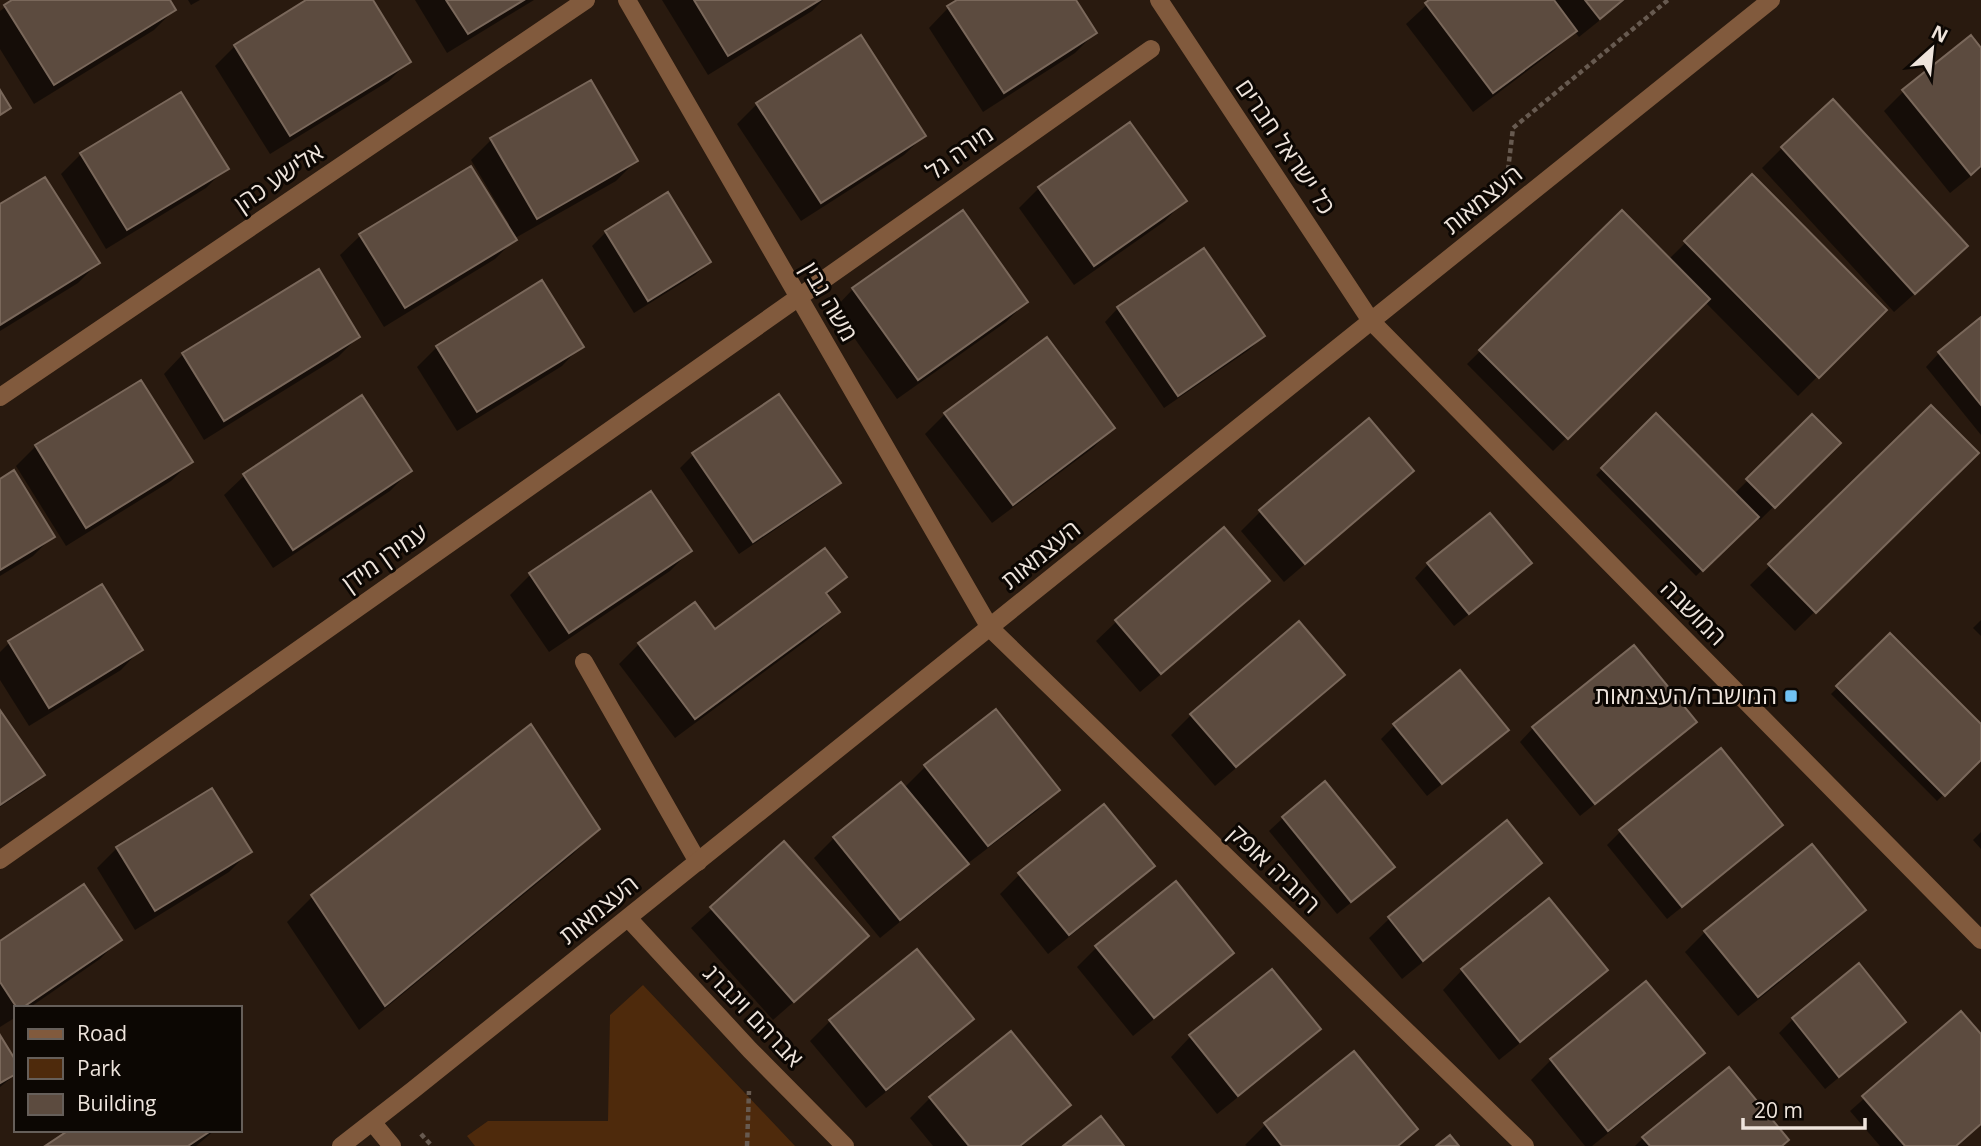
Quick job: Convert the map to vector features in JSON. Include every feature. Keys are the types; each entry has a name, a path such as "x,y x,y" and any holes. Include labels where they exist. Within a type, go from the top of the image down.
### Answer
{"street":[{"name":"אלישע כהן","path":"0,397 586,0"},
{"name":"משה גבין","path":"627,0 990,628"},
{"name":"כל ישראל חברים","path":"1159,0 1371,321"},
{"name":"העצמאות","path":"341,1146 1771,0"},
{"name":"מירה גל","path":"797,297 1151,49"},
{"name":"עמירן מידן","path":"0,860 797,297"},
{"name":"המושבה","path":"1371,321 1981,940"},
{"name":"רחביה אופק","path":"990,628 1525,1146"},
{"path":"584,662 698,862"},
{"name":"אברהם וינברג","path":"628,918 750,1050 845,1146"},
{"path":"373,1123 392,1146"}],"path":[{"path":"1513,128 1668,0"},
{"path":"747,1146 750,1050"}],"green space":[{"path":"643,985 795,1146 475,1146 467,1136 488,1121 608,1121 610,1015"}],"building":[{"path":"12,0 170,0 176,10 54,85 4,5"},
{"path":"306,0 373,0 411,62 290,136 234,45"},
{"path":"446,0 524,0 468,34"},
{"path":"694,0 820,0 728,56"},
{"path":"957,0 1076,0 1097,33 1004,93 947,6"},
{"path":"1429,0 1554,0 1577,31 1493,93 1425,3"},
{"path":"1585,0 1623,0 1600,19"},
{"path":"861,35 926,136 821,203 756,103"},
{"path":"1971,35 1981,48 1981,166 1971,175 1902,90"},
{"path":"591,80 638,161 537,219 490,138"},
{"path":"0,90 11,108 0,115"},
{"path":"181,92 229,169 127,230 80,153"},
{"path":"1833,99 1968,246 1915,294 1781,147"},
{"path":"1130,122 1187,201 1094,266 1038,187"},
{"path":"471,166 517,240 405,308 359,234"},
{"path":"1752,174 1887,310 1819,378 1684,241"},
{"path":"45,177 100,263 0,325 0,204"},
{"path":"668,192 711,262 648,301 605,231"},
{"path":"963,210 1028,302 918,380 852,288"},
{"path":"1622,210 1710,299 1568,439 1479,350"},
{"path":"1204,248 1265,336 1178,396 1117,307"},
{"path":"319,269 360,337 224,421 182,353"},
{"path":"542,280 584,347 477,412 436,346"},
{"path":"1981,317 1981,405 1938,352"},
{"path":"1047,337 1115,428 1013,505 944,413"},
{"path":"141,380 193,462 86,528 35,445"},
{"path":"779,394 841,483 753,542 692,453"},
{"path":"362,395 412,471 293,550 243,474"},
{"path":"1931,405 1979,453 1816,613 1768,564"},
{"path":"1656,413 1759,517 1703,571 1601,468"},
{"path":"1812,414 1841,443 1775,508 1746,479"},
{"path":"1369,418 1414,471 1305,564 1259,510"},
{"path":"14,470 55,537 0,570 0,479"},
{"path":"651,491 692,551 569,633 529,573"},
{"path":"1490,513 1532,563 1469,614 1427,563"},
{"path":"1224,527 1270,581 1161,674 1115,620"},
{"path":"825,548 847,577 826,593 840,612 695,719 638,643 695,602 715,629"},
{"path":"102,584 143,650 49,708 8,641"},
{"path":"1299,621 1345,675 1236,767 1190,714"},
{"path":"1890,633 1981,724 1981,760 1945,796 1836,686"},
{"path":"1634,645 1697,722 1595,804 1532,727"},
{"path":"1460,670 1509,730 1442,784 1393,724"},
{"path":"996,709 1060,790 988,846 924,765"},
{"path":"0,710 45,775 0,805"},
{"path":"531,724 600,829 385,1006 311,895"},
{"path":"1721,748 1783,825 1682,907 1619,830"},
{"path":"1325,781 1395,867 1351,902 1282,817"},
{"path":"901,782 969,864 900,920 833,837"},
{"path":"212,788 252,852 155,911 116,847"},
{"path":"1104,804 1155,866 1069,935 1018,873"},
{"path":"1507,820 1542,863 1423,961 1388,917"},
{"path":"784,841 869,936 794,1002 710,907"},
{"path":"1812,844 1866,910 1758,997 1704,931"},
{"path":"1176,881 1234,953 1154,1018 1095,946"},
{"path":"84,884 122,940 25,1006 16,1006 0,982 0,941"},
{"path":"1549,898 1608,970 1520,1042 1461,969"},
{"path":"917,949 974,1019 886,1090 829,1020"},
{"path":"1859,963 1906,1022 1839,1077 1792,1018"},
{"path":"1272,969 1321,1029 1238,1096 1189,1035"},
{"path":"1646,981 1705,1053 1608,1131 1550,1059"},
{"path":"1961,1011 1981,1034 1981,1124 1956,1146 1905,1146 1862,1096"},
{"path":"1011,1031 1071,1105 1020,1146 969,1146 929,1097"},
{"path":"0,1035 14,1058 14,1075 0,1083"},
{"path":"1354,1051 1418,1129 1398,1146 1282,1146 1264,1123"},
{"path":"1729,1067 1789,1140 1782,1146 1650,1146 1642,1137"},
{"path":"1101,1116 1124,1146 1063,1146"},
{"path":"66,1132 209,1132 188,1146 45,1146"},
{"path":"1450,1135 1459,1146 1436,1146"}],"place":[{"name":"המושבה/העצמאות","path":"1791,696"}]}
